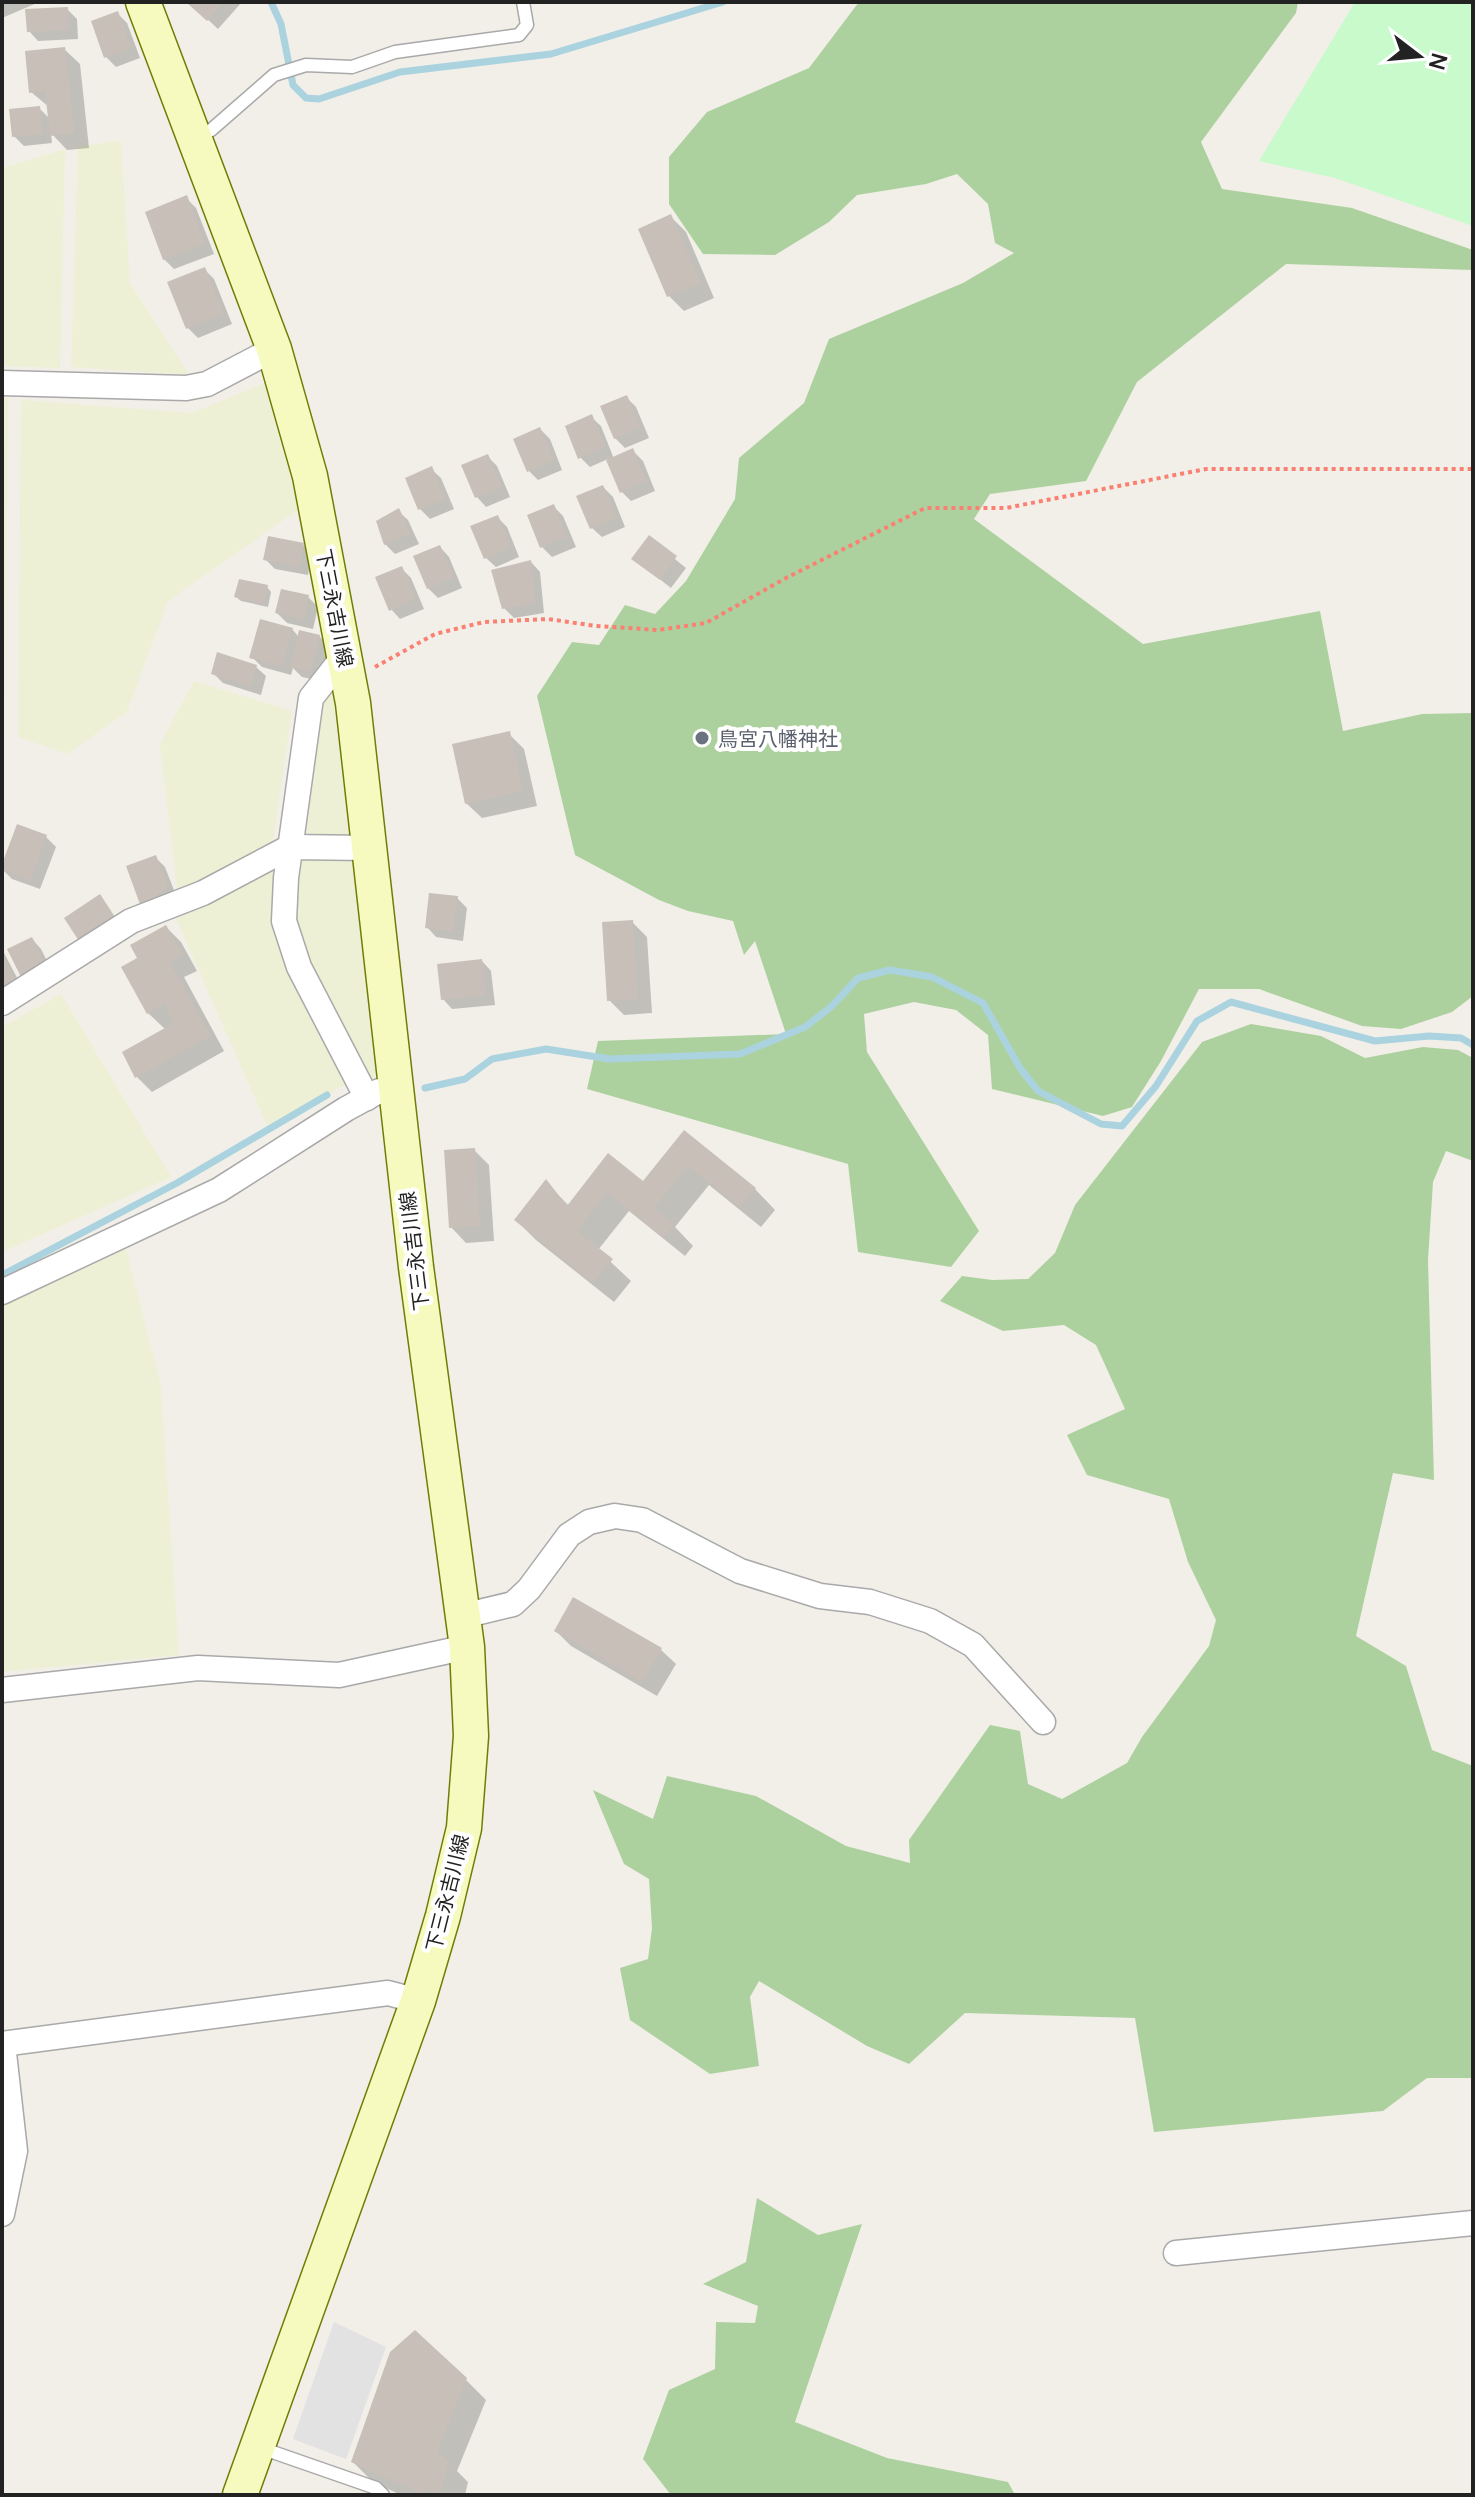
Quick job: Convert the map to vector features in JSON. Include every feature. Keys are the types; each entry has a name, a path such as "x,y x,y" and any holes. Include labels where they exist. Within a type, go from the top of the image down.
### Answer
{"main road":[{"name":"下三永吉川線","path":"143,2 274,349 310,476 346,668 369,848 382,1090 416,1267 465,1632 471,1736 464,1828 418,2001 240,2495"}],"street":[{"path":"2,383 186,388 207,384 274,349"},
{"path":"2,1292 219,1190 382,1090 299,967 284,921 290,847 311,698 346,668"},
{"path":"2,1003 131,921 203,893 290,847 369,848"},
{"path":"2,1690 198,1668 339,1675 465,1632 513,1604 529,1589 569,1535 589,1522 615,1516 642,1520 740,1571 820,1596 870,1602 930,1621 973,1645 1043,1722"},
{"path":"2,2214 15,2151 3,2044 388,1993 418,2001"},
{"path":"1176,2253 1473,2223"}],"lane":[{"path":"195,139 211,130 274,75 306,65 352,67 395,52 519,35 527,25 523,2"},
{"path":"258,2447 376,2488 383,2495"}],"path":[{"path":"346,668 435,634 484,622 548,619 658,630 706,623 786,578 925,508 1006,508 1206,469 1473,469"}],"green space":[{"path":"859,2 1298,2 1296,13 1201,142 1222,189 1352,208 1473,250 1473,270 1286,264 1137,382 1086,481 990,494 974,519 1143,644 1320,611 1343,731 1422,714 1473,713 1473,996 1452,1012 1401,1029 1362,1026 1259,989 1199,989 1161,1061 1132,1107 1103,1116 992,1089 988,1035 956,1010 914,1002 864,1014 867,1052 979,1231 951,1267 858,1252 848,1164 587,1089 598,1041 786,1034 755,941 744,955 733,921 688,911 659,900 575,855 537,696 572,642 599,645 625,605 655,614 686,581 735,499 739,458 804,403 829,339 963,283 1014,253 995,243 988,204 957,174 926,184 857,195 829,222 775,255 703,254 669,204 669,157 707,112 809,68"},
{"path":"1355,2 1473,2 1473,226 1335,178 1259,161"},
{"path":"121,140 130,283 189,375 71,367 78,147"},
{"path":"65,149 60,368 2,366 2,168"},
{"path":"282,376 298,510 168,601 127,712 67,754 18,737 21,400 191,413"},
{"path":"2,398 8,398 4,740 2,740"},
{"path":"340,671 385,1073 338,1088 269,1130 176,919 280,858 322,683"},
{"path":"194,681 292,711 272,847 177,890 160,744"},
{"path":"61,994 171,1177 2,1252 2,1027"},
{"path":"1251,1024 1321,1036 1365,1058 1423,1047 1458,1050 1473,1058 1473,1161 1446,1151 1433,1182 1428,1260 1434,1480 1393,1473 1356,1636 1406,1666 1432,1750 1473,1766 1473,2078 1427,2078 1383,2111 1154,2132 1135,2018 965,2013 909,2064 867,2046 759,1981 750,1997 759,2066 710,2074 630,2020 620,1968 648,1959 652,1928 649,1879 624,1864 593,1790 653,1819 667,1776 756,1796 846,1846 910,1863 909,1840 990,1725 1020,1731 1028,1784 1062,1799 1127,1763 1142,1737 1209,1646 1216,1620 1188,1562 1169,1499 1087,1475 1067,1435 1125,1409 1096,1345 1064,1325 1003,1331 940,1301 962,1276 992,1280 1028,1279 1055,1253 1075,1205 1202,1042"},
{"path":"126,1248 161,1386 179,1655 2,1672 2,1301"},
{"path":"757,2198 818,2235 862,2224 795,2422 887,2458 1008,2482 1015,2495 671,2495 643,2459 669,2390 715,2369 716,2322 755,2323 758,2306 703,2284 746,2262"}],"shaded area":[{"path":"334,2322 386,2347 346,2459 293,2439"}],"building":[{"path":"186,2 224,2 207,21"},
{"path":"68,7 69,30 27,32 25,9"},
{"path":"118,11 131,48 104,58 91,21"},
{"path":"65,47 75,133 50,136 45,91 29,93 25,51"},
{"path":"40,106 43,134 12,137 9,109"},
{"path":"187,195 205,244 163,260 145,212"},
{"path":"671,214 701,283 667,297 638,229"},
{"path":"205,267 224,314 186,329 167,282"},
{"path":"627,395 641,428 614,439 600,406"},
{"path":"592,414 605,447 578,459 565,426"},
{"path":"540,427 554,460 527,472 513,439"},
{"path":"633,448 647,481 620,493 606,460"},
{"path":"488,454 502,487 475,498 461,465"},
{"path":"432,466 445,499 418,510 405,478"},
{"path":"603,485 617,517 590,529 576,496"},
{"path":"554,504 567,537 540,548 527,515"},
{"path":"399,508 411,534 384,545 376,521"},
{"path":"498,515 511,547 484,559 470,526"},
{"path":"649,535 677,556 660,580 631,559"},
{"path":"268,536 304,543 299,567 263,560"},
{"path":"440,545 454,578 427,589 413,556"},
{"path":"531,560 536,603 502,609 491,570"},
{"path":"402,566 416,599 389,611 375,577"},
{"path":"239,579 268,585 264,604 234,597"},
{"path":"281,589 309,595 304,620 275,613"},
{"path":"260,619 293,628 282,667 249,658"},
{"path":"299,630 320,635 311,672 290,667"},
{"path":"217,652 257,665 251,687 211,674"},
{"path":"510,731 523,791 465,804 452,744"},
{"path":"17,824 47,835 30,881 2,870"},
{"path":"156,855 168,888 141,907 126,866"},
{"path":"429,893 458,896 453,932 425,928"},
{"path":"100,894 115,917 79,941 64,918"},
{"path":"633,920 638,999 607,1001 602,922"},
{"path":"166,925 183,955 170,962 211,1036 135,1078 122,1052 174,1023 164,1004 147,1014 121,967 137,958 130,945"},
{"path":"32,937 47,967 22,979 7,949"},
{"path":"2,954 17,983 2,991"},
{"path":"482,959 486,995 441,1000 437,964"},
{"path":"684,1130 756,1188 740,1208 688,1166 654,1208 675,1224 664,1238 607,1192 577,1231 613,1259 593,1283 514,1220 546,1179 567,1206 608,1153 643,1181"},
{"path":"475,1148 480,1226 449,1228 444,1150"},
{"path":"573,1597 662,1648 642,1682 554,1631"},
{"path":"415,2330 467,2378 437,2452 449,2460 441,2493 426,2489 424,2495 351,2462 390,2352"}],"waterway":[{"path":"271,2 281,24 293,85 306,98 319,99 400,72 551,54 723,2"},
{"path":"425,1088 465,1079 492,1059 546,1049 610,1059 740,1054 805,1027 831,1007 858,978 890,970 932,977 983,1003 1020,1068 1038,1091 1101,1124 1122,1126 1156,1086 1197,1021 1231,1002 1375,1041 1429,1036 1461,1038 1473,1045"},
{"path":"2,1275 177,1183 327,1095"}],"place":[{"name":"鳥宮八幡神社","path":"702,738"}]}
